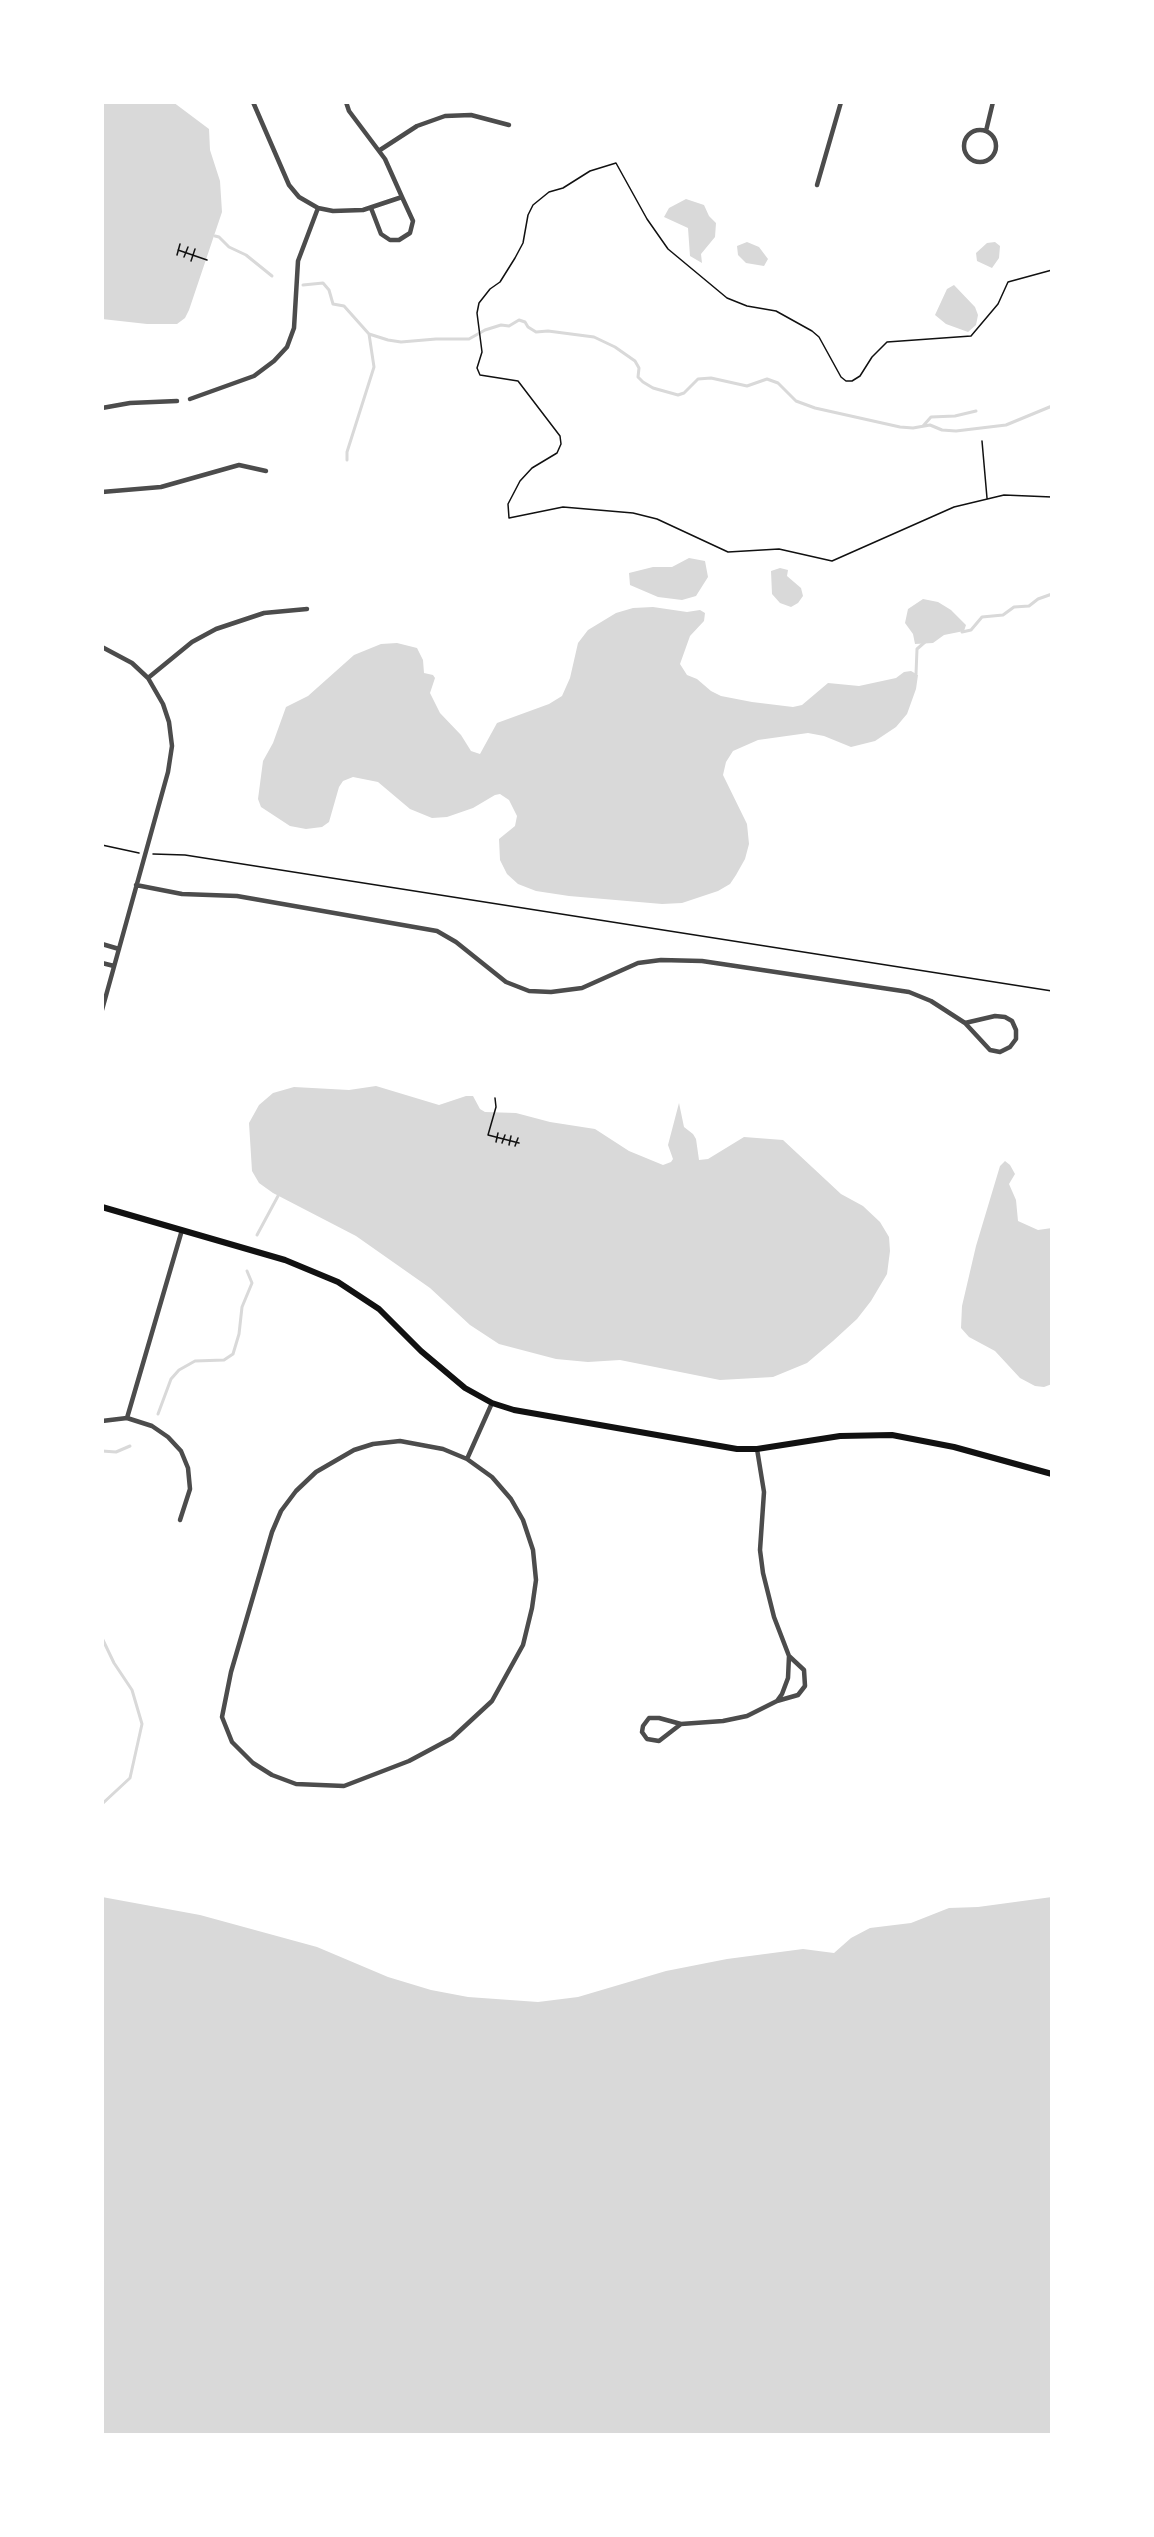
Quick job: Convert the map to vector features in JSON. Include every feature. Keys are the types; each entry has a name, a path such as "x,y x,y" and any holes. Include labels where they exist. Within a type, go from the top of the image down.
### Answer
{"main road":[{"path":"102,1207 285,1260 338,1282 379,1309 421,1351 465,1388 492,1403 514,1410 717,1447 757,1449 840,1436 892,1435 954,1447 1052,1474"}],"street":[{"path":"253,102 289,185 299,197 318,208 347,212 371,208 402,197"},
{"path":"346,102 349,111 380,150 413,221 410,233 399,240 390,240 381,234 371,208"},
{"path":"817,185 841,102"},
{"path":"986,131 993,102"},
{"path":"380,150 417,126 445,116 471,115 509,125"},
{"path":"975,131 986,131 995,138 996,152 987,161 974,161 966,154 964,143 966,138 975,131"},
{"path":"190,399 254,376 274,361 287,346 294,328 298,261 318,208"},
{"path":"102,408 130,403 177,401"},
{"path":"102,492 161,487 239,465 266,471"},
{"path":"148,678 192,642 216,629 264,613 307,609"},
{"path":"102,647 132,663 148,678 163,704 169,722 172,746 168,772 102,1010"},
{"path":"136,885 182,894 237,896 437,931 456,942 506,982 529,991 551,992 582,988 638,963 662,960 702,961 909,992 931,1001 965,1023 990,1050 1000,1052 1010,1047 1016,1039 1016,1030 1012,1021 1005,1017 995,1016 965,1023"},
{"path":"102,944 119,949"},
{"path":"102,963 114,966"},
{"path":"127,1418 182,1230"},
{"path":"467,1459 492,1403"},
{"path":"102,1421 127,1418 152,1426 168,1437 181,1451 188,1468 190,1489 180,1520"},
{"path":"400,1442 425,1444 467,1459 492,1477 511,1499 523,1520 533,1550 536,1580 523,1645 492,1701 452,1738 408,1761 344,1786 296,1784 272,1776 253,1763 232,1742 222,1717 231,1672 272,1532 281,1511 296,1491 316,1472 335,1459 373,1444 400,1442"},
{"path":"757,1449 764,1492 760,1550 763,1573 774,1617 789,1656 788,1678 777,1701"},
{"path":"681,1724 659,1742 647,1739 642,1732 649,1718 659,1718 681,1724 723,1721 747,1716 777,1701 798,1695 805,1686 804,1670 789,1656"}],"path":[{"path":"1052,270 1008,282 998,304 971,336 887,342 872,357 860,376 852,381 846,381 841,377 819,338 812,331 776,311 747,306 727,298 668,249 647,219 621,168 616,163 590,171 563,188 549,192 533,205 528,215 523,243 500,282 482,299 477,313 482,352 477,368 480,375 518,381 541,414 558,431 561,441 557,453 524,475 508,504 509,518 563,507 633,513 657,519 728,552 779,549 832,561 934,515 987,498 1004,495 1052,497"},
{"path":"177,255 180,244"},
{"path":"184,257 188,247"},
{"path":"191,261 195,249"},
{"path":"178,250 207,260"},
{"path":"982,441 987,498"},
{"path":"102,845 141,853"},
{"path":"152,854 185,855 1052,991"},
{"path":"495,1098 496,1107 488,1135 517,1142"},
{"path":"496,1142 498,1133"},
{"path":"502,1143 505,1135"},
{"path":"509,1145 511,1136"},
{"path":"515,1146 518,1138"}],"shaded area":[{"path":"102,102 173,102 209,129 210,150 220,181 222,212 189,310 185,318 177,324 147,324 102,319"},
{"path":"686,199 704,205 709,216 716,223 715,237 701,254 702,263 690,256 688,228 664,217 669,208"},
{"path":"747,242 759,247 768,259 764,266 746,263 738,255 737,246"},
{"path":"995,242 1000,246 999,258 992,268 977,261 976,253 987,243"},
{"path":"954,285 975,307 978,315 976,325 968,332 946,324 935,315 947,289"},
{"path":"689,558 705,561 708,577 696,596 682,600 658,597 630,585 629,573 653,567 672,567"},
{"path":"780,568 788,570 787,576 801,588 803,596 791,607 780,603 772,594 771,571"},
{"path":"923,599 938,602 951,610 966,625 964,631 944,635 933,643 915,644 913,634 905,623 908,609"},
{"path":"653,607 687,612 700,610 705,613 704,621 690,636 680,664 687,675 697,679 721,696 793,707 802,705 828,683 859,686 896,678 904,672 911,671 918,675 916,689 907,714 896,727 875,741 851,747 824,736 808,733 758,740 733,751 726,762 723,775 747,824 749,844 745,859 736,875 730,884 718,891 682,903 662,904 569,896 536,891 518,884 507,874 500,860 499,839 515,826 517,816 509,800 500,794 473,808 447,817 432,818 410,809 378,782 353,777 343,781 339,787 329,822 322,827 306,829 290,826 261,807 258,799 263,761 273,743 286,707 308,696 354,655 381,644 397,643 417,648 423,660 424,673 433,675 435,678 430,693 440,713 461,735 471,751 480,754 497,723 549,704 562,696 570,678 578,643 588,630 616,613 633,608"},
{"path":"376,1086 439,1105 473,1096 480,1109 485,1112 516,1113 550,1122 595,1129 629,1151 663,1165 673,1159 668,1145 679,1103 684,1127 696,1139 699,1160 708,1159 744,1137 783,1140 841,1194 863,1206 880,1222 889,1237 887,1274 857,1319 833,1341 807,1363 773,1377 720,1380 620,1360 588,1362 556,1359 499,1344 470,1325 430,1288 356,1236 273,1193 259,1183 252,1171 249,1123 259,1105 273,1093 294,1087 349,1090"},
{"path":"1005,1161 1015,1174 1009,1184 1016,1200 1018,1221 1038,1230 1052,1228 1052,1384 1044,1387 1035,1386 1020,1378 995,1351 969,1337 961,1328 962,1306 976,1246 1000,1166"},
{"path":"102,1897 200,1915 317,1947 388,1977 431,1990 468,1997 538,2002 578,1997 666,1971 727,1959 803,1949 834,1953 851,1938 870,1928 911,1923 949,1908 978,1907 1052,1897 1052,2435 102,2435"}],"waterway":[{"path":"215,236 229,247 246,255 272,276"},
{"path":"303,285 323,283 329,290 333,304 344,306 369,334 388,340 401,342 469,339 485,330 501,325 509,326 519,320 525,322 536,332 548,331 594,337 615,347 635,361 639,368 638,377 643,382 653,388 678,395 684,393 698,379 711,378 747,386 767,379 778,383 796,401 815,408 900,427 913,428 930,425 942,430 956,431 1006,425 1052,406"},
{"path":"347,460 347,452 374,367 369,334"},
{"path":"923,426 931,417 955,416 976,411"},
{"path":"962,632 971,630 982,617 1003,615 1014,607 1029,606 1038,599 1052,594"},
{"path":"916,674 917,649 925,642"},
{"path":"257,1235 278,1196"},
{"path":"158,1414 171,1379 179,1370 195,1361 224,1360 233,1354 239,1334 242,1307 252,1283 247,1271"},
{"path":"102,1451 116,1452 130,1446"},
{"path":"102,1638 114,1663 132,1690 142,1724 130,1778 102,1804"}]}
